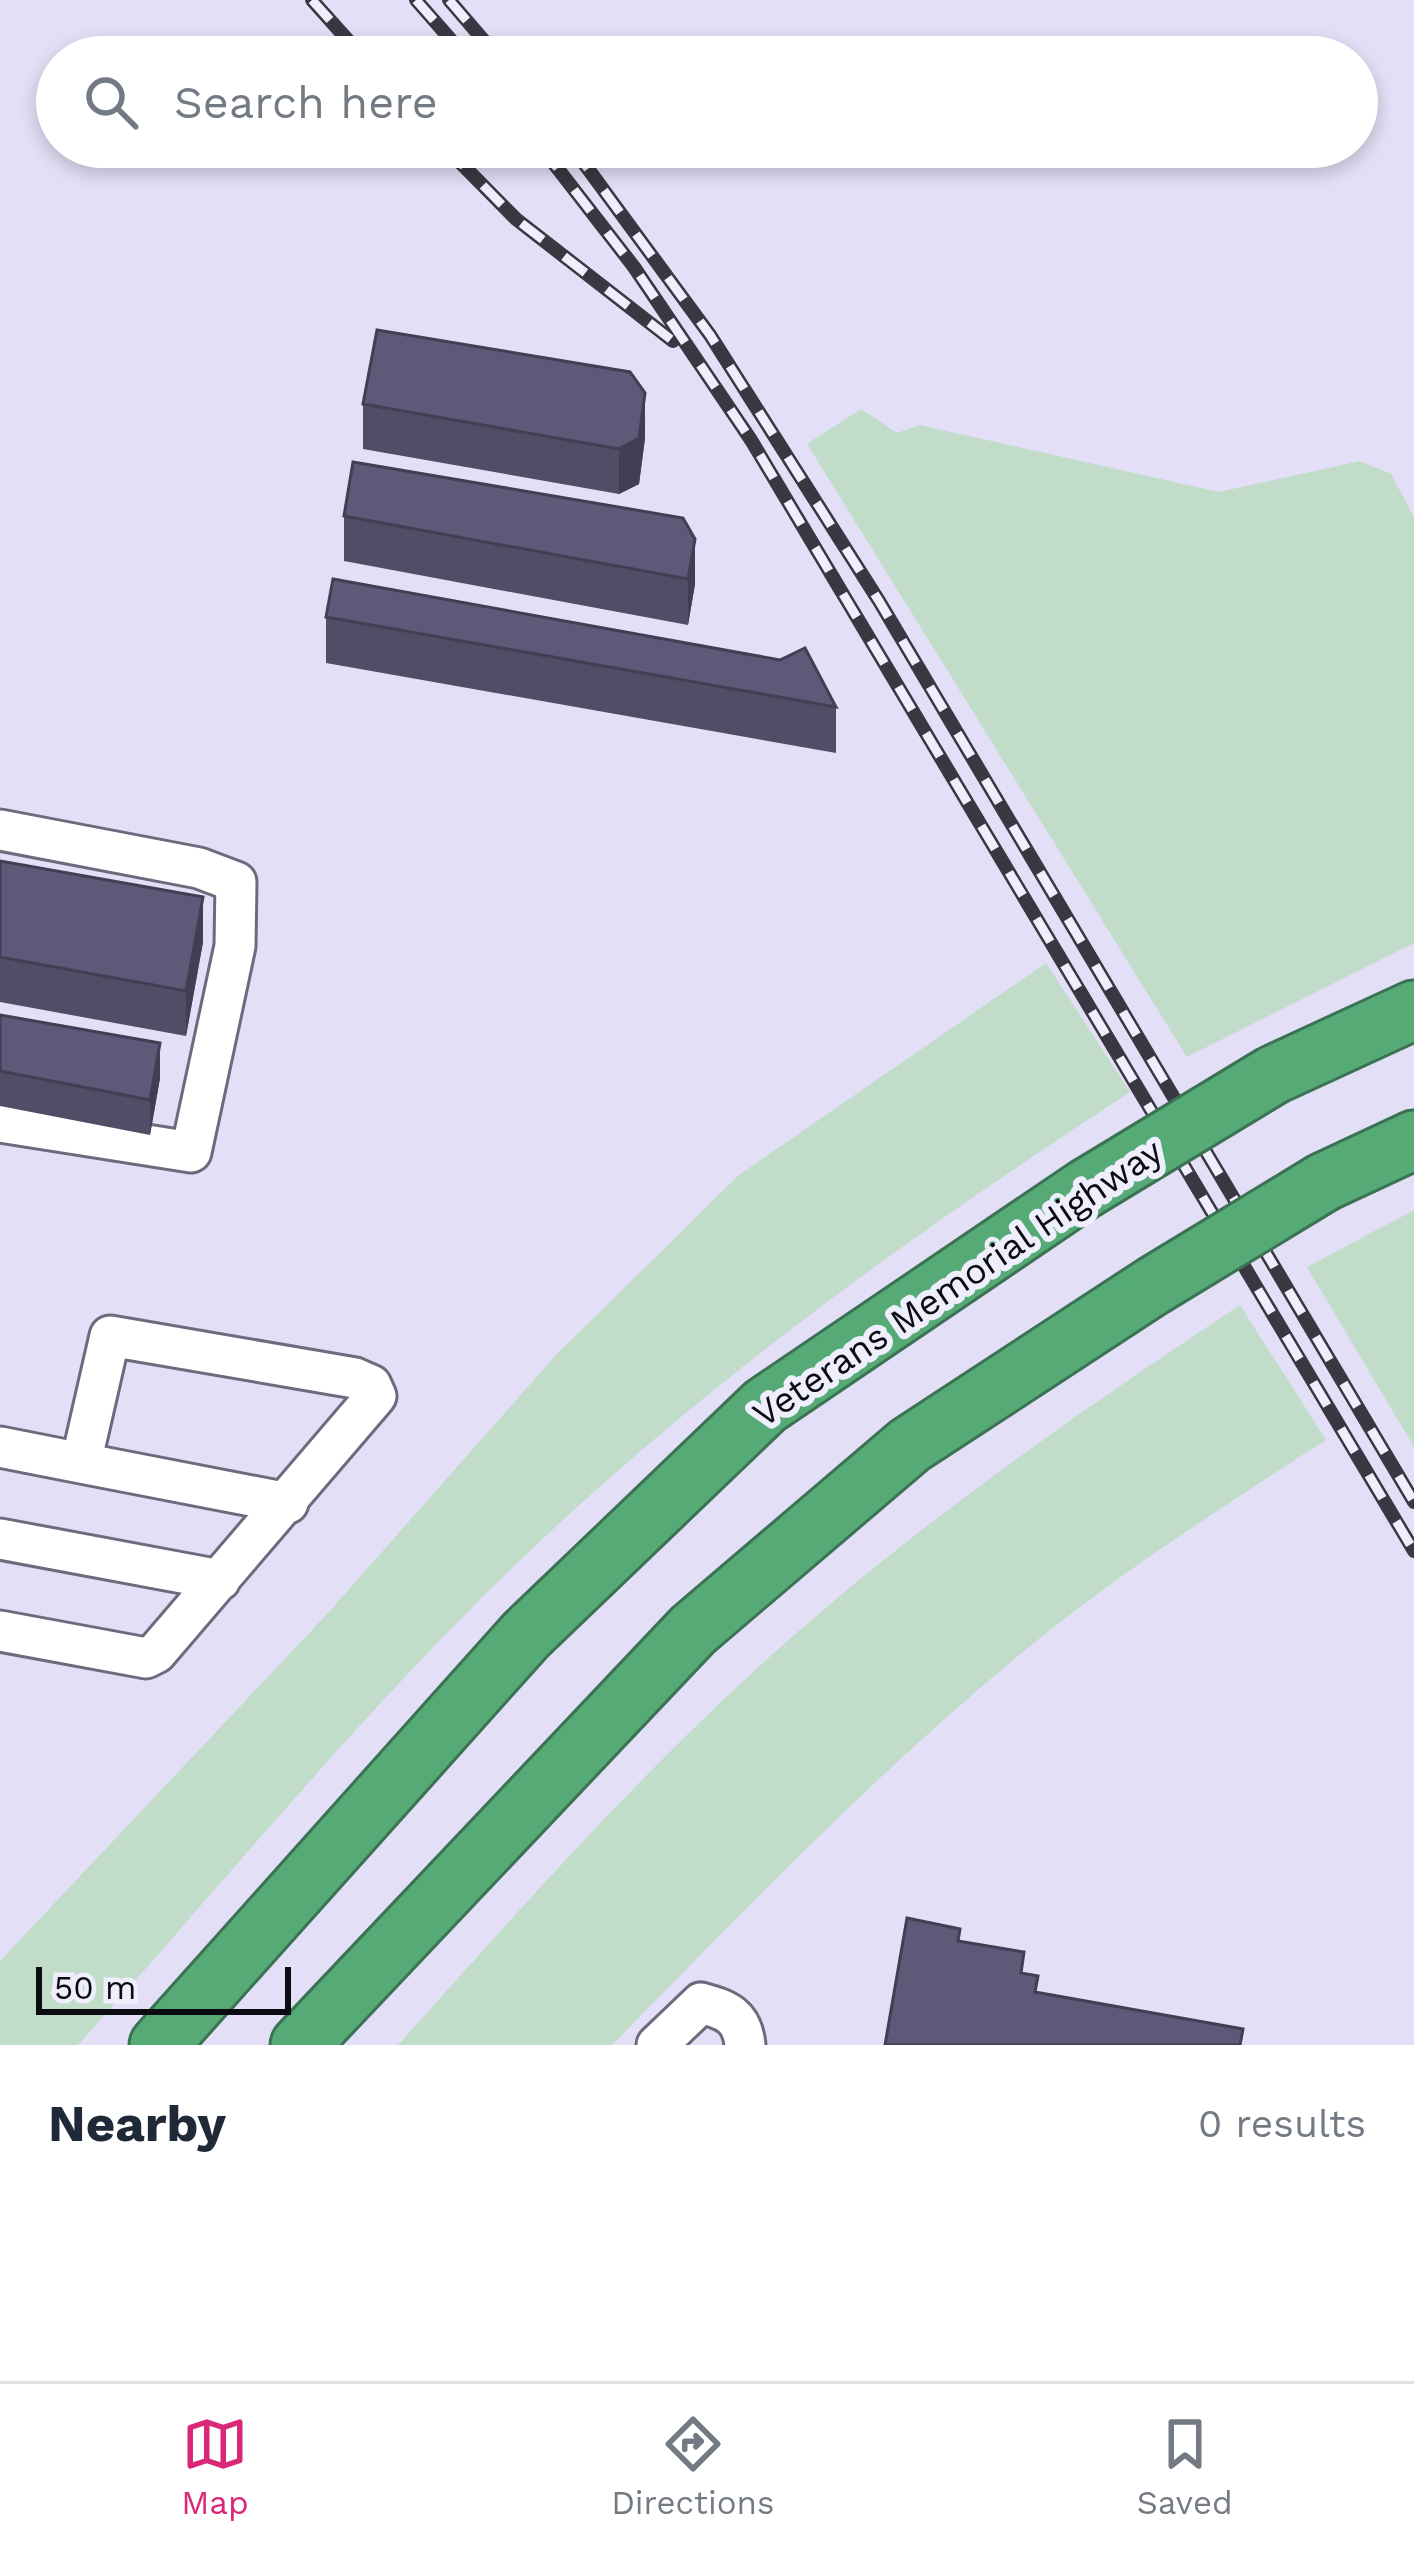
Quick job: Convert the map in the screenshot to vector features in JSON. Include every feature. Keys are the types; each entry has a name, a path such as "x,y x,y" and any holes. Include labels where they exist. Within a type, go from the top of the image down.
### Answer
{"highway":[{"name":"Veterans Memorial Highway","path":"159,2045 526,1635 765,1406 1085,1190 1273,1075 1414,1010"},
{"path":"300,2045 693,1630 910,1445 1153,1286 1324,1182 1414,1140"}],"lane":[{"path":"0,830 199,868 236,881 232,959 191,1152 0,1122"},
{"path":"0,1631 146,1658 375,1403 371,1385 110,1336 81,1462"},
{"path":"0,1447 287,1503"},
{"path":"0,1539 220,1580"},
{"path":"657,2045 700,2003 728,2010 743,2027 745,2045"}],"green space":[{"path":"861,409 897,433 920,425 1219,492 1360,461 1391,474 1414,517 1414,943 1187,1057 807,444"},
{"path":"1046,963 1130,1092 820,1307 601,1485 414,1667 78,2045 0,2045 0,1961 328,1613 555,1356 739,1175"},
{"path":"1414,1210 1414,1447 1307,1267"},
{"path":"1240,1305 1326,1440 1127,1573 1013,1660 858,1799 612,2045 398,2045 628,1794 775,1652 1001,1470"}],"building":[{"path":"377,330 630,372 645,393 639,438 619,449 363,404"},
{"path":"353,462 683,518 695,539 688,579 344,516"},
{"path":"333,579 780,660 805,648 836,707 326,617"},
{"path":"0,861 203,897 186,991 0,957"},
{"path":"0,1015 160,1043 150,1100 0,1071"},
{"path":"907,1918 960,1929 958,1941 1024,1952 1021,1973 1038,1976 1035,1992 1243,2029 1240,2045 885,2045"}],"railway":[{"path":"312,0 344,36"},
{"path":"416,0 448,36"},
{"path":"449,0 480,36"},
{"path":"466,168 516,219 673,341"},
{"path":"557,168 634,267 751,440 1414,1551"},
{"path":"587,168 710,335 879,601 1414,1502"}]}
